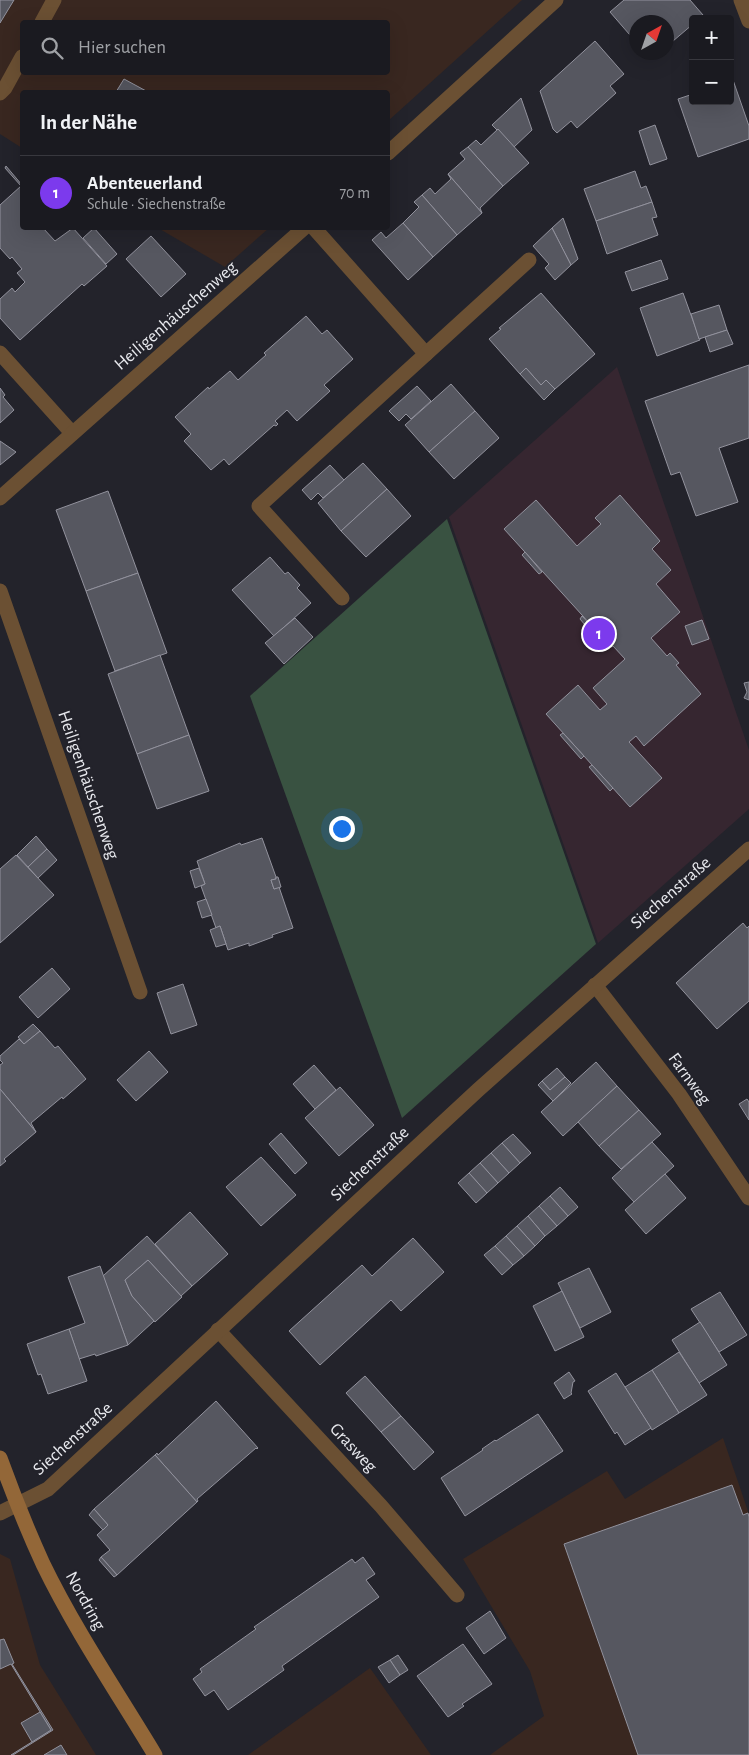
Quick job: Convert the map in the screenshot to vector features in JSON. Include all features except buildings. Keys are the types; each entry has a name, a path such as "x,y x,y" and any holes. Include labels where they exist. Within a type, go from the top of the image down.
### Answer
{"main road":[{"name":"Nordring","path":"0,1458 17,1505 44,1564 73,1620 155,1755"}],"street":[{"path":"43,20 54,0"},
{"path":"390,151 556,0"},
{"path":"741,0 749,21"},
{"path":"0,93 5,88 20,61"},
{"name":"Heiligenhäuschenweg","path":"0,498 302,230"},
{"path":"316,230 426,354"},
{"path":"342,598 259,506 529,260"},
{"path":"0,353 72,433"},
{"name":"Heiligenhäuschenweg","path":"0,591 140,992"},
{"name":"Siechenstraße","path":"0,1513 48,1489 478,1090 749,849"},
{"name":"Farnweg","path":"595,985 679,1094 749,1198"},
{"name":"Grasweg","path":"218,1330 381,1506 457,1595"}],"shaded area":[{"path":"0,0 522,0 390,119 390,90 20,90 20,147 0,134"},
{"path":"161,230 267,230 225,267"},
{"path":"617,367 749,750 749,809 598,943 449,517"},
{"path":"723,1438 749,1514 749,1755 490,1755 544,1716 530,1671 463,1559 607,1471 625,1499"},
{"path":"0,1554 10,1559 40,1665 96,1755 0,1755"},
{"path":"370,1668 431,1755 248,1755"}],"green space":[{"path":"447,519 596,944 402,1118 250,696"}],"place":[{"name":"Abenteuerland","path":"599,634"}]}
